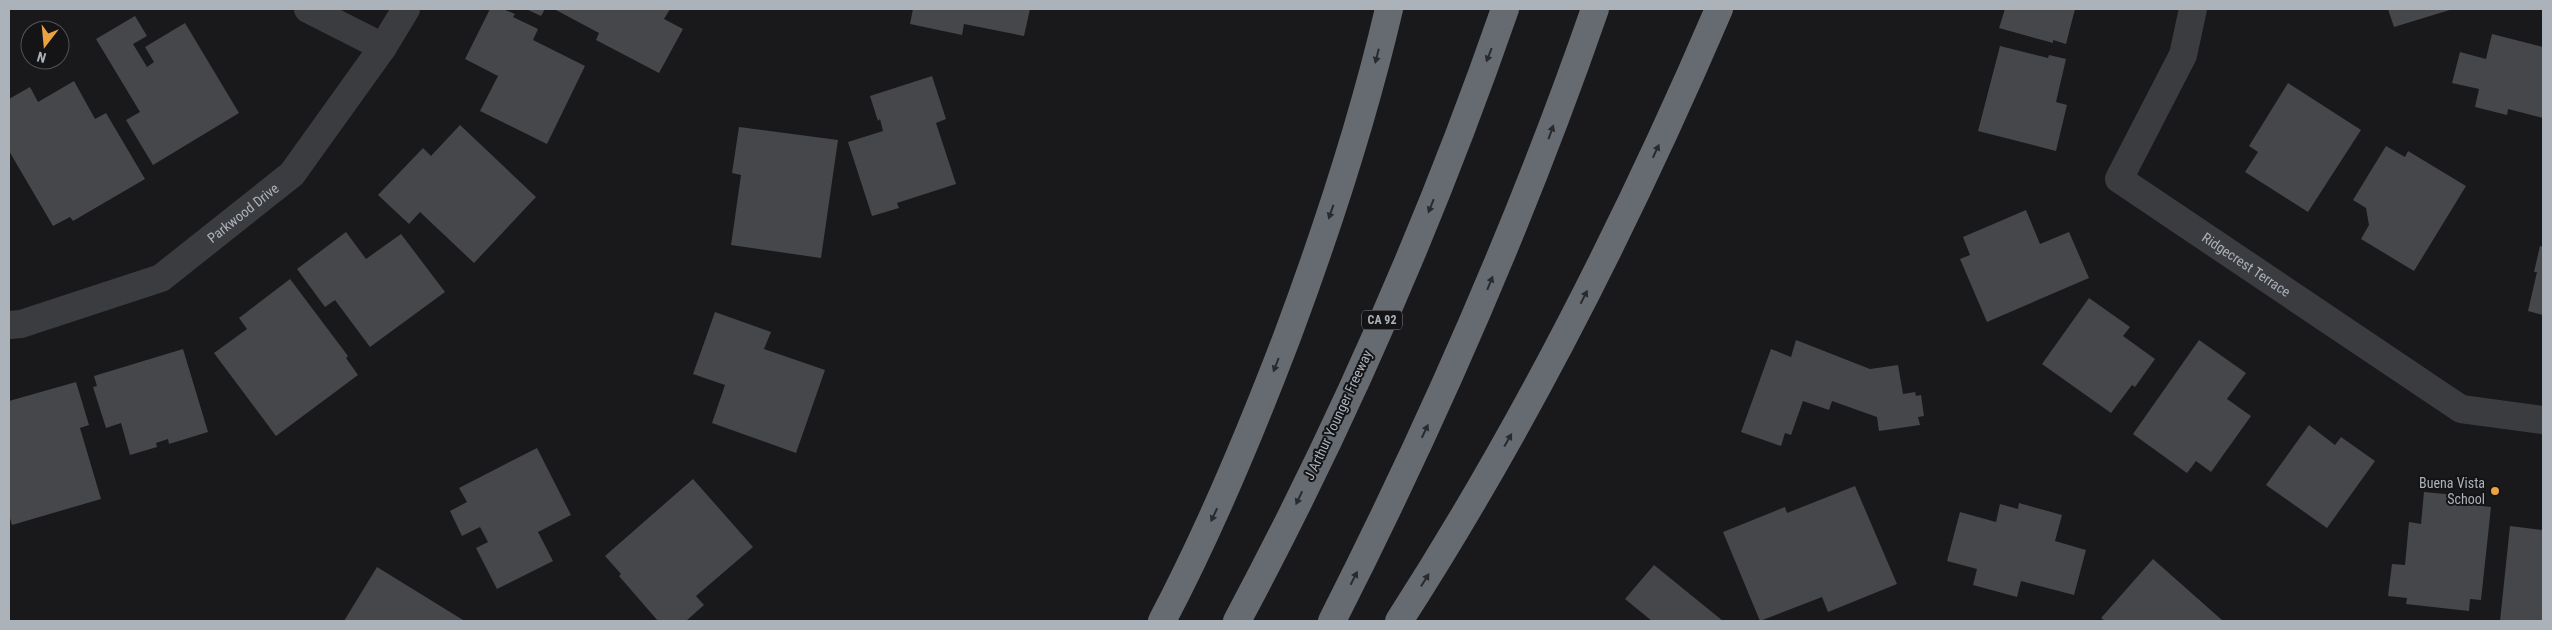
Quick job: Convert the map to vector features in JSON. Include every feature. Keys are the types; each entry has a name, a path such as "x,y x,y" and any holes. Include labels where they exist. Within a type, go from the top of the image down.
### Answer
{"highway":[{"path":"1162,621 1227,486 1294,318 1346,165 1389,9"},
{"name":"J Arthur Younger Freeway","path":"1237,621 1287,525 1373,341 1434,198 1505,9"},
{"path":"1332,621 1410,465 1482,304 1547,141 1595,9"},
{"path":"1399,621 1472,502 1558,348 1647,171 1719,9"}],"street":[{"path":"308,9 383,48"},
{"name":"Parkwood Drive","path":"9,325 21,324 161,278 292,174 383,48 406,9"},
{"name":"Ridgecrest Terrace","path":"2193,9 2183,55 2119,179 2461,409 2543,420"}],"building":[{"path":"490,9 503,9 515,14 513,17 538,29 533,40 585,66 547,144 480,111 498,76 465,59"},
{"path":"526,9 545,9 541,16"},
{"path":"554,9 670,9 664,19 683,29 659,73 596,40 599,33"},
{"path":"913,9 1030,9 1024,36 964,24 962,35 910,24"},
{"path":"2005,9 2075,9 2066,44 2053,40 2053,43 1999,28"},
{"path":"2388,9 2453,9 2394,27"},
{"path":"135,16 147,36 133,44 147,67 154,62 145,47 185,23 239,113 153,165 126,120 140,112 96,39"},
{"path":"2492,34 2543,47 2543,118 2508,109 2507,115 2475,107 2479,89 2452,83 2460,52 2486,59"},
{"path":"2000,46 2048,58 2049,55 2066,59 2056,102 2067,105 2056,151 1978,131"},
{"path":"932,76 946,119 936,123 956,184 897,203 899,208 872,216 848,142 883,131 870,96"},
{"path":"74,81 95,119 106,113 145,179 73,221 70,217 53,226 9,151 9,99 30,87 38,102"},
{"path":"2288,83 2361,130 2308,212 2245,172 2258,152 2249,146"},
{"path":"460,125 536,197 474,263 420,212 409,224 378,195 423,148 431,156"},
{"path":"739,127 838,140 821,258 731,245 741,175 732,173"},
{"path":"2386,146 2405,157 2408,151 2466,186 2414,271 2361,239 2369,225 2366,208 2353,200"},
{"path":"2026,210 2040,244 2069,232 2089,278 1987,322 1960,259 1970,255 1963,237"},
{"path":"346,232 366,259 401,234 445,292 370,347 335,300 325,307 297,269"},
{"path":"2540,246 2543,247 2543,315 2528,311 2537,272 2534,272"},
{"path":"290,279 348,356 346,358 358,375 276,436 214,353 247,329 239,318"},
{"path":"2089,298 2130,327 2123,336 2155,359 2135,387 2132,385 2111,413 2042,364"},
{"path":"715,312 771,332 764,349 825,370 796,453 712,423 725,385 693,374"},
{"path":"1796,340 1870,369 1898,365 1903,394 1915,392 1916,396 1921,395 1924,416 1918,417 1920,425 1879,431 1877,417 1832,401 1829,410 1803,401 1791,435 1785,433 1781,446 1741,432 1771,349 1791,357"},
{"path":"2199,340 2246,373 2227,399 2251,416 2211,472 2196,461 2187,473 2133,434"},
{"path":"183,349 208,432 169,444 168,439 156,443 157,447 130,455 121,423 106,428 93,387 97,386 94,376"},
{"path":"76,382 89,425 80,428 101,499 12,525 9,515 9,401"},
{"path":"2309,425 2335,445 2341,437 2375,461 2327,528 2266,485"},
{"path":"537,448 571,515 538,532 553,561 497,589 476,548 488,542 480,527 462,536 450,511 467,502 459,488"},
{"path":"693,479 753,547 696,596 704,605 686,621 658,621 619,576 621,574 605,556"},
{"path":"1855,486 1897,584 1828,612 1822,597 1760,621 1723,532 1785,507 1787,513"},
{"path":"2424,492 2455,495 2454,503 2491,507 2481,600 2470,599 2469,611 2406,604 2407,598 2388,596 2392,564 2405,565 2409,522 2421,524"},
{"path":"2019,503 2062,515 2055,541 2086,550 2074,595 2021,581 2017,597 1973,585 1977,569 1947,561 1960,512 1996,522 2000,504 2018,509"},
{"path":"2510,526 2543,530 2543,621 2500,621"},
{"path":"2153,559 2223,621 2105,621 2101,618"},
{"path":"1654,565 1723,621 1652,621 1625,599"},
{"path":"377,567 463,620 344,621"}],"place":[{"name":"Buena Vista School","path":"2495,491"}]}
